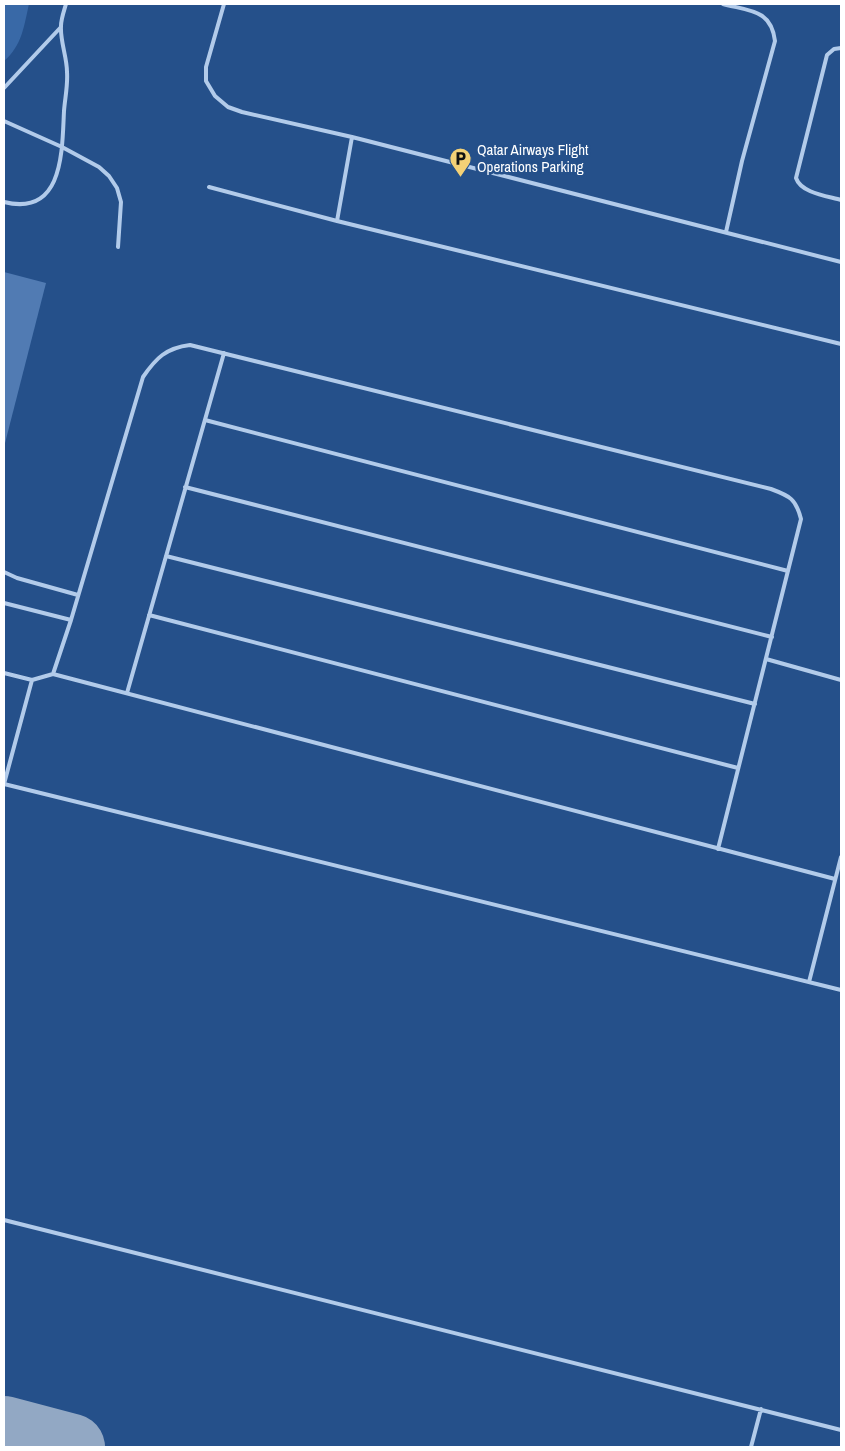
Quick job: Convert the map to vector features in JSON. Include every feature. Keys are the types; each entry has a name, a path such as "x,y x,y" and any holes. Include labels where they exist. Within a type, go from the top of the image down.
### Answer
{"lane":[{"path":"4,202 24,204 34,200 44,195 57,178 62,147 68,72 61,27 66,4"},
{"path":"224,4 206,67 206,81 215,96 228,107 841,262"},
{"path":"723,4 763,16 773,29 775,41 742,161 726,232"},
{"path":"4,88 61,27"},
{"path":"841,48 834,49 827,56 796,178 807,190 841,200"},
{"path":"4,121 99,166 109,176 117,188 121,202 122,217 118,247"},
{"path":"337,221 352,137"},
{"path":"209,188 841,344"},
{"path":"53,674 143,377 152,364 165,352 178,346 190,346 224,353 780,492 789,495 798,506 801,519 718,848"},
{"path":"127,693 224,353"},
{"path":"205,420 788,571"},
{"path":"185,487 772,637"},
{"path":"166,556 755,704"},
{"path":"4,572 17,578 78,595"},
{"path":"4,603 70,620"},
{"path":"149,615 738,768"},
{"path":"766,659 841,680"},
{"path":"4,673 32,680 53,674 835,879"},
{"path":"32,680 4,784 841,990"},
{"path":"809,982 841,857"},
{"path":"4,1220 841,1430"},
{"path":"751,1447 761,1409"}],"shaded area":[{"path":"4,4 29,4 19,42 4,61"}],"building":[{"path":"4,272 46,283 4,447"}],"taxiway":[{"path":"4,1429 72,1447"}],"place":[{"name":"Qatar Airways Flight Operations Parking","path":"461,178"}]}
